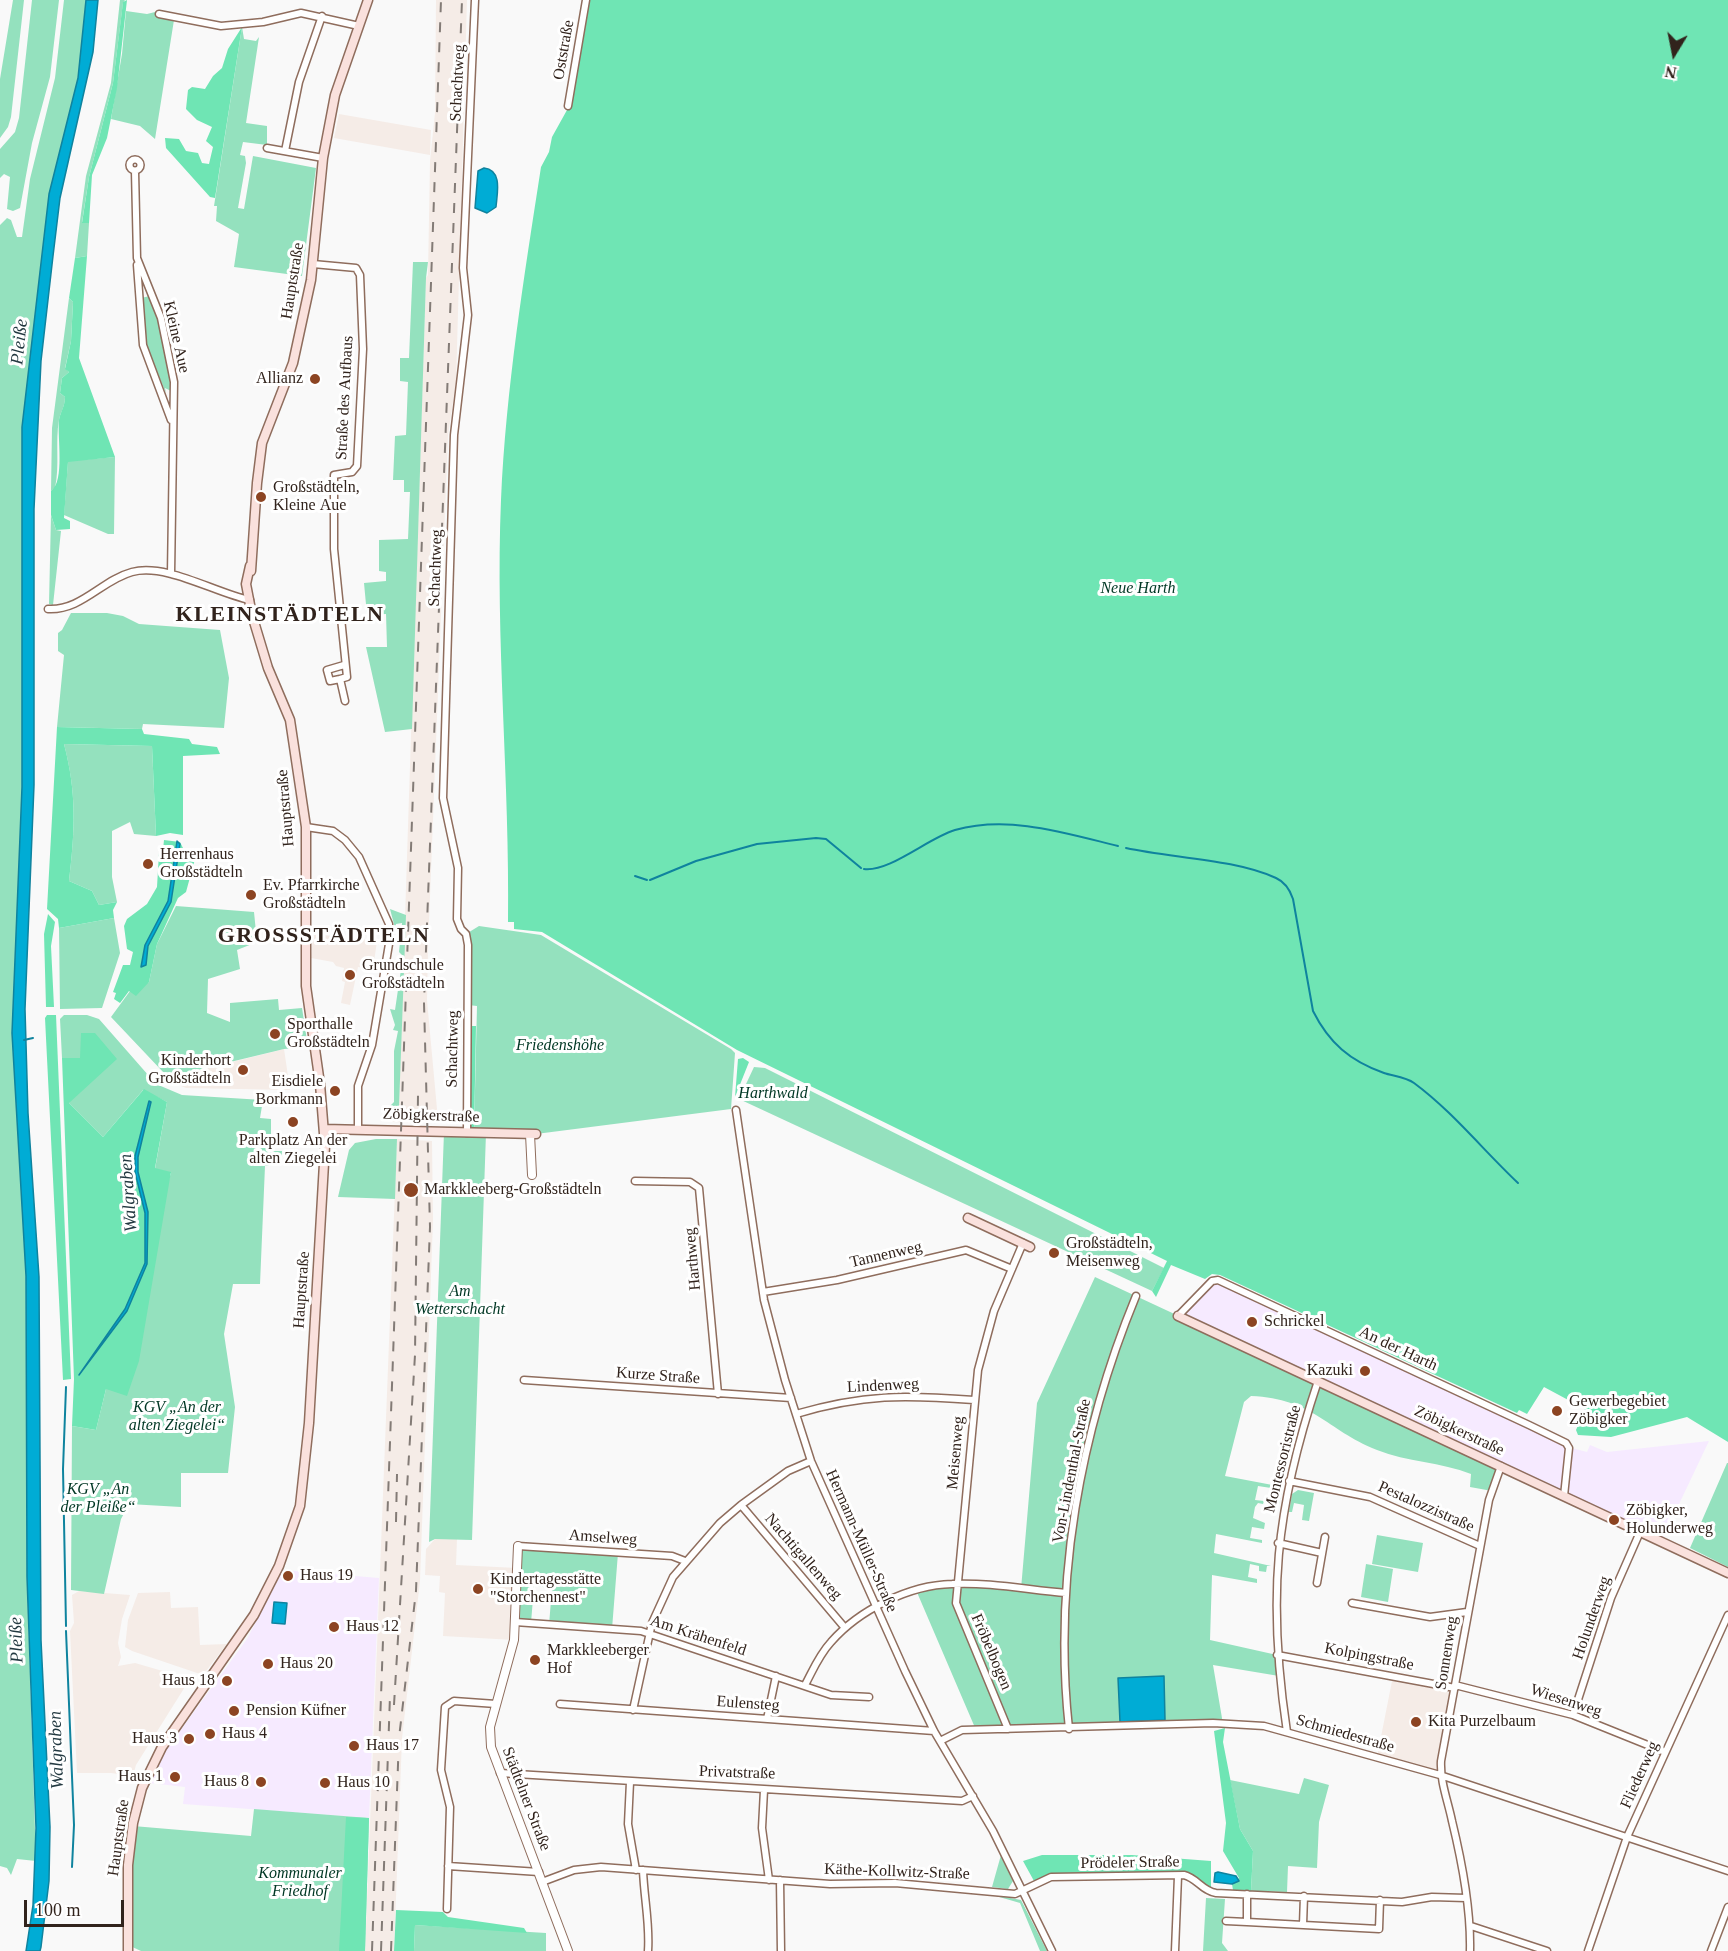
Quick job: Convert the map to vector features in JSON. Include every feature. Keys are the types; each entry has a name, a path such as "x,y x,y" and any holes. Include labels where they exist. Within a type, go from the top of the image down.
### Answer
{"main road":[{"name":"Hauptstraße","path":"128,1951 128,1865 133,1823 144,1783 162,1747 254,1615 287,1547 300,1506 309,1423 324,1199 324,1129 306,986 306,827 290,720 268,668 255,626 249,598 252,576 250,566 262,443 289,377 313,264 323,158 335,95 368,0"},
{"name":"Zöbigkerstraße","path":"324,1129 533,1134"},
{"path":"968,1218 1026,1245"},
{"name":"Zöbigkerstraße","path":"1178,1316 1728,1573"}],"street":[{"name":"Schachtweg","path":"467,1133 468,945 466,934 457,919 458,868 443,798 454,435 468,315 463,268 475,0"},
{"name":"Oststraße","path":"568,106 586,0"},
{"path":"159,14 221,26 263,22 294,13 322,16 359,26"},
{"path":"285,151 299,82 322,16"},
{"path":"267,148 323,158"},
{"name":"Kleine Aue","path":"135,171 141,333 173,426"},
{"name":"Kleine Aue","path":"137,258 161,318 174,382 171,574"},
{"name":"Straße des Aufbaus","path":"313,264 356,268 360,274 363,342 357,466 352,472 334,475 334,549 346,677 330,681 327,670 344,666"},
{"path":"48,609 75,604 133,572 171,574 249,598"},
{"name":"Straße des Aufbaus","path":"340,679 345,701"},
{"path":"306,827 333,831 345,840 359,857 389,924 372,1046 358,1086 358,1129"},
{"name":"Hermann-Müller-Straße","path":"736,1110 763,1292 790,1398 811,1461 875,1609 934,1731 973,1796 1052,1951"},
{"path":"532,1175 533,1134"},
{"name":"Harthweg","path":"635,1181 690,1182 699,1188 718,1394"},
{"name":"Meisenweg","path":"959,1584 974,1400 985,1341 1012,1269 1026,1245"},
{"name":"Tannenweg","path":"763,1292 859,1275 966,1250 1012,1269"},
{"name":"An der Harth","path":"1178,1316 1212,1281 1218,1280 1566,1443 1569,1448 1564,1496"},
{"name":"Von-Lindenthal-Straße","path":"1068,1729 1065,1681 1066,1593 1072,1528 1087,1447 1109,1367 1136,1296"},
{"name":"Kurze Straße","path":"524,1380 790,1398"},
{"name":"Montessoristraße","path":"1287,1732 1277,1655 1275,1609 1278,1543 1289,1481 1318,1381"},
{"name":"Lindenweg","path":"796,1414 832,1404 887,1396 974,1400"},
{"path":"633,1710 650,1633 664,1593 685,1561 741,1505 788,1471 811,1461"},
{"name":"Sonnenweg","path":"1470,1951 1471,1926 1453,1822 1440,1775 1467,1612 1489,1500 1501,1466"},
{"name":"Pestalozzistraße","path":"1289,1481 1370,1497 1480,1546"},
{"name":"Nachtigallenweg","path":"741,1505 845,1628"},
{"name":"Holunderweg","path":"1573,1716 1611,1598 1640,1532"},
{"path":"1317,1583 1325,1537"},
{"path":"1278,1543 1322,1553"},
{"name":"Amselweg","path":"518,1546 672,1556 685,1561"},
{"name":"Städtelner Straße","path":"518,1546 512,1648 496,1704 490,1739 500,1773 567,1951"},
{"path":"805,1685 820,1656 845,1628 875,1609 917,1589 959,1584"},
{"name":"Fröbelbogen","path":"1008,1729 956,1604 959,1584 1066,1593"},
{"path":"1352,1603 1430,1617 1467,1612"},
{"name":"Fliederweg","path":"1588,1951 1627,1837 1728,1615"},
{"name":"Am Krähenfeld","path":"515,1622 650,1633 831,1695 869,1697"},
{"name":"Kolpingstraße","path":"1277,1655 1455,1687"},
{"path":"767,1719 776,1677"},
{"name":"Wiesenweg","path":"1455,1687 1573,1716 1665,1752"},
{"path":"447,1909 450,1807 441,1770 445,1707 453,1701 496,1704"},
{"name":"Eulensteg","path":"560,1704 934,1731"},
{"name":"Schmiedestraße","path":"940,1741 962,1730 1068,1729 1213,1723 1264,1726 1440,1775 1728,1872"},
{"name":"Privatstraße","path":"500,1773 962,1801 973,1796"},
{"path":"630,1782 628,1824 640,1870 650,1927 648,1951"},
{"path":"764,1790 762,1827 769,1880"},
{"path":"448,1866 539,1872"},
{"name":"Käthe-Kollwitz-Straße","path":"542,1882 586,1868 830,1884 895,1883 1015,1894 1022,1892"},
{"path":"1175,1951 1178,1876"},
{"name":"Prödeler Straße","path":"1022,1892 1051,1877 1178,1876 1191,1877 1209,1892 1380,1900 1466,1898"},
{"path":"780,1880 781,1951"},
{"path":"1247,1922 1248,1894"},
{"path":"1303,1925 1304,1896"},
{"path":"1226,1921 1379,1929 1380,1900"},
{"path":"1711,1951 1728,1907"},
{"path":"1471,1926 1547,1951"}],"shaded area":[{"path":"436,0 467,0 456,382 448,435 428,948 427,1000 437,1109 434,1123 392,1122 393,1108 399,1108 430,161 435,113"},
{"path":"339,114 431,130 430,155 334,138"},
{"name":"Grundschule Großstädteln","path":"313,934 377,941 373,969 358,967 350,1005 341,1003 345,982 342,981 344,968 336,966 333,962 311,958"},
{"name":"Kinderhort Großstädteln","path":"284,1049 290,1090 186,1088 164,1079"},
{"path":"397,1139 432,1141 433,1220 420,1581 402,1738 394,1951 365,1951"},
{"path":"1218,1280 1529,1425 1568,1447 1587,1452 1590,1445 1607,1452 1709,1441 1661,1542 1178,1316 1212,1281"},
{"name":"Kindertagesstätte \"Storchennest\"","path":"435,1539 457,1539 456,1565 517,1568 514,1640 443,1636 445,1593 439,1592 440,1576 425,1575 426,1549"},
{"path":"283,1570 379,1578 369,1818 183,1804 185,1787 150,1783 161,1757 247,1639"},
{"path":"79,1591 130,1595 122,1619 118,1643 121,1657 118,1666 135,1663 173,1674 188,1682 136,1765 133,1776 111,1773 77,1773 70,1631 74,1623 72,1595"},
{"path":"170,1592 171,1608 198,1607 200,1645 227,1644 203,1675 125,1647 128,1620 138,1593"},
{"name":"Kita Purzelbaum","path":"1393,1676 1455,1688 1440,1775 1377,1757"}],"green space":[{"path":"13,0 24,0 11,117 8,127 0,138 0,79"},
{"path":"32,0 59,0 50,77 32,143 20,208 13,211 7,209 10,177 4,174 0,178 0,149 15,132 19,118"},
{"path":"64,0 86,0 78,78 49,194 22,427 22,787 12,1033 26,1276 27,1577 36,1861 17,1859 11,1875 7,1868 0,1866 0,225 7,218 11,220 17,237 22,237 30,179 55,78"},
{"path":"120,0 125,0 113,83 89,177 82,222 89,223 87,256 75,258 86,176 111,83"},
{"path":"127,0 117,88 107,138 92,175 89,223 82,223 89,177 113,83 123,2"},
{"name":"Neue Harth","path":"586,0 1728,0 1728,1442 1687,1417 1611,1437 1578,1435 1576,1430 1585,1409 1544,1387 1527,1414 1519,1410 1517,1413 1220,1275 1212,1274 1205,1279 1171,1265 1156,1297 1152,1291 1167,1261 737,1050 542,932 514,929 514,922 508,922 500,605 503,458 516,333 541,167 549,152 552,137 567,110"},
{"path":"126,11 147,14 159,11 159,16 174,20 155,139 140,126 111,119 122,54"},
{"path":"242,27 244,39 256,41 259,37 246,123 267,126 267,145 243,142 240,155 245,156 246,163 238,208 244,209 253,156 316,168 302,276 234,267 239,234 216,221 217,206 214,206"},
{"path":"242,27 215,198 210,197 166,148 165,138 179,139 186,151 198,153 202,163 209,164 213,147 206,141 212,127 197,120 186,109 188,90 192,87 205,89 213,76 222,68 228,49"},
{"path":"87,256 79,358 115,457 68,462 64,518 70,521 70,529 56,530 51,515 51,491 58,478 59,469 59,420 65,397 60,393 62,378 69,372 65,369 71,341 73,302 69,298 75,258"},
{"path":"413,262 428,262 412,729 385,732 366,647 387,647 386,614 367,615 364,583 386,581 386,572 379,571 379,540 408,539 410,492 404,492 404,480 393,480 395,436 406,435 408,382 400,381 400,358 409,358"},
{"path":"150,296 158,318 171,382 171,391 165,388 166,393 146,345 141,298"},
{"path":"69,298 73,302 71,341 65,368 69,372 62,378 60,393 65,397 65,401 58,428 55,488 51,491 52,428"},
{"path":"115,457 114,534 108,534 64,515 68,461"},
{"path":"51,515 56,530 61,531 53,605 49,604"},
{"path":"71,613 107,613 123,616 139,624 220,630 229,678 224,728 143,724 142,729 57,727 64,655 58,651 58,633"},
{"path":"57,727 142,729 144,734 189,739 192,744 217,747 220,754 183,756 183,835 170,833 156,836 152,746 64,744 71,779 74,812 69,881 92,891 99,905 117,902 113,910 114,918 59,928 58,919 47,909"},
{"path":"64,744 152,746 156,836 134,834 130,822 112,831 112,877 117,902 99,905 92,891 69,881 74,812 71,779"},
{"path":"164,840 180,842 185,852 195,859 186,892 178,898 157,944 149,982 136,996 129,991 120,1003 114,999 116,993 113,992 123,965 130,965 133,952 127,949 124,926 127,919 147,904 157,887 159,853 163,850"},
{"path":"176,906 254,912 257,942 237,950 240,969 208,979 207,1013 230,1022 230,1003 278,999 279,1010 302,1008 308,1047 284,1049 164,1078 164,1073 111,1017 130,991 149,982 157,944"},
{"path":"390,909 406,915 399,1107 393,1108 390,1106 394,1102 394,1051 398,1031 393,1030 395,1025 390,1009 395,1010 403,956 399,952 402,923 396,924 395,928"},
{"path":"48,914 55,922 51,946 54,1007 46,1007 44,934"},
{"path":"114,918 120,953 102,1008 60,1009 59,928"},
{"name":"Friedenshöhe","path":"479,926 541,935 731,1049 735,1053 731,1109 536,1134 486,1133 472,1540 435,1539 429,1542 444,1132 474,1133 477,1006 468,1005 466,934"},
{"path":"47,1015 56,1015 71,1379 63,1380 45,1018"},
{"name":"KGV „An der alten Ziegelei“","path":"64,1015 87,1015 99,1019 156,1084 182,1095 263,1100 260,1118 271,1119 271,1151 282,1151 281,1165 265,1166 260,1284 233,1284 224,1334 235,1407 228,1473 181,1473 181,1507 129,1504 121,1519 104,1594 71,1590 72,1426 96,1430 106,1389 171,1173 155,1169 167,1102 143,1090 103,1137 69,1103 80,1058 62,1058 60,1019"},
{"path":"467,1026 476,1026 474,1133 467,1133"},
{"path":"81,1033 95,1033 117,1059 69,1103 103,1137 144,1089 167,1102 155,1168 171,1172 139,1361 127,1396 106,1389 96,1430 72,1426 74,1379 62,1058 80,1058"},
{"path":"743,1058 749,1062 735,1097 738,1059"},
{"name":"Harthwald","path":"754,1067 765,1068 1164,1268 1152,1291 739,1099"},
{"path":"376,1139 397,1139 395,1199 338,1197 349,1150 355,1143"},
{"path":"1095,1277 1501,1466 1492,1491 1470,1487 1471,1474 1377,1450 1359,1442 1305,1409 1272,1398 1251,1396 1244,1402 1225,1476 1283,1487 1279,1504 1270,1498 1271,1488 1258,1486 1255,1500 1264,1501 1263,1504 1258,1503 1255,1507 1253,1518 1265,1523 1264,1529 1252,1527 1250,1538 1262,1540 1262,1543 1216,1534 1214,1553 1271,1566 1267,1566 1266,1572 1259,1571 1259,1566 1250,1564 1248,1577 1257,1579 1257,1583 1212,1575 1210,1640 1277,1655 1279,1676 1213,1665 1223,1724 976,1730 916,1590 953,1583 1021,1589 1037,1403"},
{"path":"1728,1463 1728,1567 1690,1548"},
{"path":"1298,1490 1314,1493 1309,1521 1302,1520 1304,1505 1294,1503 1292,1512 1289,1512 1292,1494"},
{"path":"1377,1535 1423,1543 1418,1572 1372,1564"},
{"path":"518,1546 618,1553 612,1629 549,1625 552,1588 534,1586 531,1623 515,1622"},
{"path":"1366,1564 1393,1569 1388,1602 1361,1597"},
{"path":"1225,1728 1223,1742 1240,1829 1253,1851 1251,1891 1233,1890 1232,1884 1239,1878 1223,1851 1226,1823 1214,1731"},
{"path":"1304,1778 1329,1785 1319,1822 1317,1868 1288,1866 1287,1892 1251,1891 1253,1851 1240,1829 1230,1780 1299,1794"},
{"name":"Kommunaler Friedhof","path":"254,1809 369,1818 365,1951 141,1951 128,1945 133,1826 251,1836"},
{"path":"346,1817 369,1818 365,1951 339,1951"},
{"path":"1001,1855 1013,1881 1008,1889 992,1887"},
{"path":"1042,1855 1132,1855 1211,1861 1211,1890 1195,1876 1187,1874 1051,1874 1034,1881 1023,1861"},
{"path":"989,1894 1021,1900 1047,1951 1040,1951 1020,1903"},
{"path":"1206,1898 1225,1899 1222,1943 1228,1951 1203,1951"},
{"path":"396,1910 443,1912 448,1917 524,1928 527,1933 415,1925 414,1951 394,1951"},
{"path":"415,1925 546,1933 546,1951 414,1951"}],"water":[{"path":"86,0 98,0 93,52 60,198 41,361 34,509 34,785 25,1009 28,1113 39,1277 41,1640 50,1827 49,1881 41,1947 40,1951 26,1951 33,1905 36,1828 27,1577 26,1276 12,1033 22,787 22,427 49,194 78,78"},
{"path":"484,168 494,173 498,183 496,207 487,213 475,208 478,171"},
{"path":"177,841 180,844 171,902 148,946 146,965 141,967 145,945 168,901"},
{"path":"149,1101 151,1102 138,1157 138,1172 148,1212 147,1264 127,1311 79,1375 125,1309 145,1263 145,1213 135,1172 135,1156"},
{"path":"274,1602 287,1603 285,1624 272,1623"},
{"path":"1164,1676 1165,1720 1120,1722 1118,1678"},
{"path":"1215,1873 1236,1876 1239,1881 1232,1884 1214,1882"}],"waterway":[{"path":"864,869 874,869 897,860 955,830 996,824 1037,828 1118,846"},
{"path":"650,880 696,861 757,844 816,838 826,839 861,868"},
{"path":"1126,848 1242,867 1282,882 1289,889 1293,899 1313,1011 1326,1032 1351,1057 1384,1073 1411,1081 1428,1094 1518,1183"},
{"path":"635,876 647,880"},
{"path":"24,1040 33,1038"},
{"name":"Walgraben","path":"66,1387 63,1469 66,1626"},
{"name":"Walgraben","path":"66,1631 74,1825 72,1867"}],"railway":[{"path":"372,1951 441,0"},
{"path":"391,1951 399,1738 416,1591 430,1227 424,1003 462,0"},
{"path":"394,1705 415,1355 418,1094"},
{"path":"396,1522 397,1474"},
{"path":"381,1951 390,1696"}],"place":[{"name":"Allianz","path":"315,379"},
{"name":"Großstädteln, Kleine Aue","path":"261,497"},
{"name":"Herrenhaus Großstädteln","path":"148,864"},
{"name":"Ev. Pfarrkirche Großstädteln","path":"251,895"},
{"name":"Grundschule Großstädteln","path":"350,975"},
{"name":"Sporthalle Großstädteln","path":"275,1034"},
{"name":"Kinderhort Großstädteln","path":"243,1070"},
{"name":"Eisdiele Borkmann","path":"335,1091"},
{"name":"Parkplatz An der alten Ziegelei","path":"293,1122"},
{"name":"Markkleeberg-Großstädteln","path":"411,1190"},
{"name":"Großstädteln, Meisenweg","path":"1054,1253"},
{"name":"Schrickel","path":"1252,1322"},
{"name":"Kazuki","path":"1365,1371"},
{"name":"Gewerbegebiet Zöbigker","path":"1557,1411"},
{"name":"Zöbigker, Holunderweg","path":"1614,1520"},
{"name":"Haus 19","path":"288,1576"},
{"name":"Kindertagesstätte \"Storchennest\"","path":"478,1589"},
{"name":"Haus 12","path":"334,1627"},
{"name":"Markkleeberger Hof","path":"535,1660"},
{"name":"Haus 20","path":"268,1664"},
{"name":"Haus 18","path":"227,1681"},
{"name":"Pension Küfner","path":"234,1711"},
{"name":"Kita Purzelbaum","path":"1416,1722"},
{"name":"Haus 4","path":"210,1734"},
{"name":"Haus 3","path":"189,1739"},
{"name":"Haus 17","path":"354,1746"},
{"name":"Haus 1","path":"175,1777"},
{"name":"Haus 8","path":"261,1782"},
{"name":"Haus 10","path":"325,1783"}],"district":[{"name":"KLEINSTÄDTELN","path":"280,615"},
{"name":"GROSSSTÄDTELN","path":"324,936"}],"water label":[{"name":"Pleiße","path":"20,342"},
{"name":"Pleiße","path":"17,1640"}],"park label":[{"name":"Am Wetterschacht","path":"460,1301"},
{"name":"KGV „An der Pleiße“","path":"98,1499"}]}
